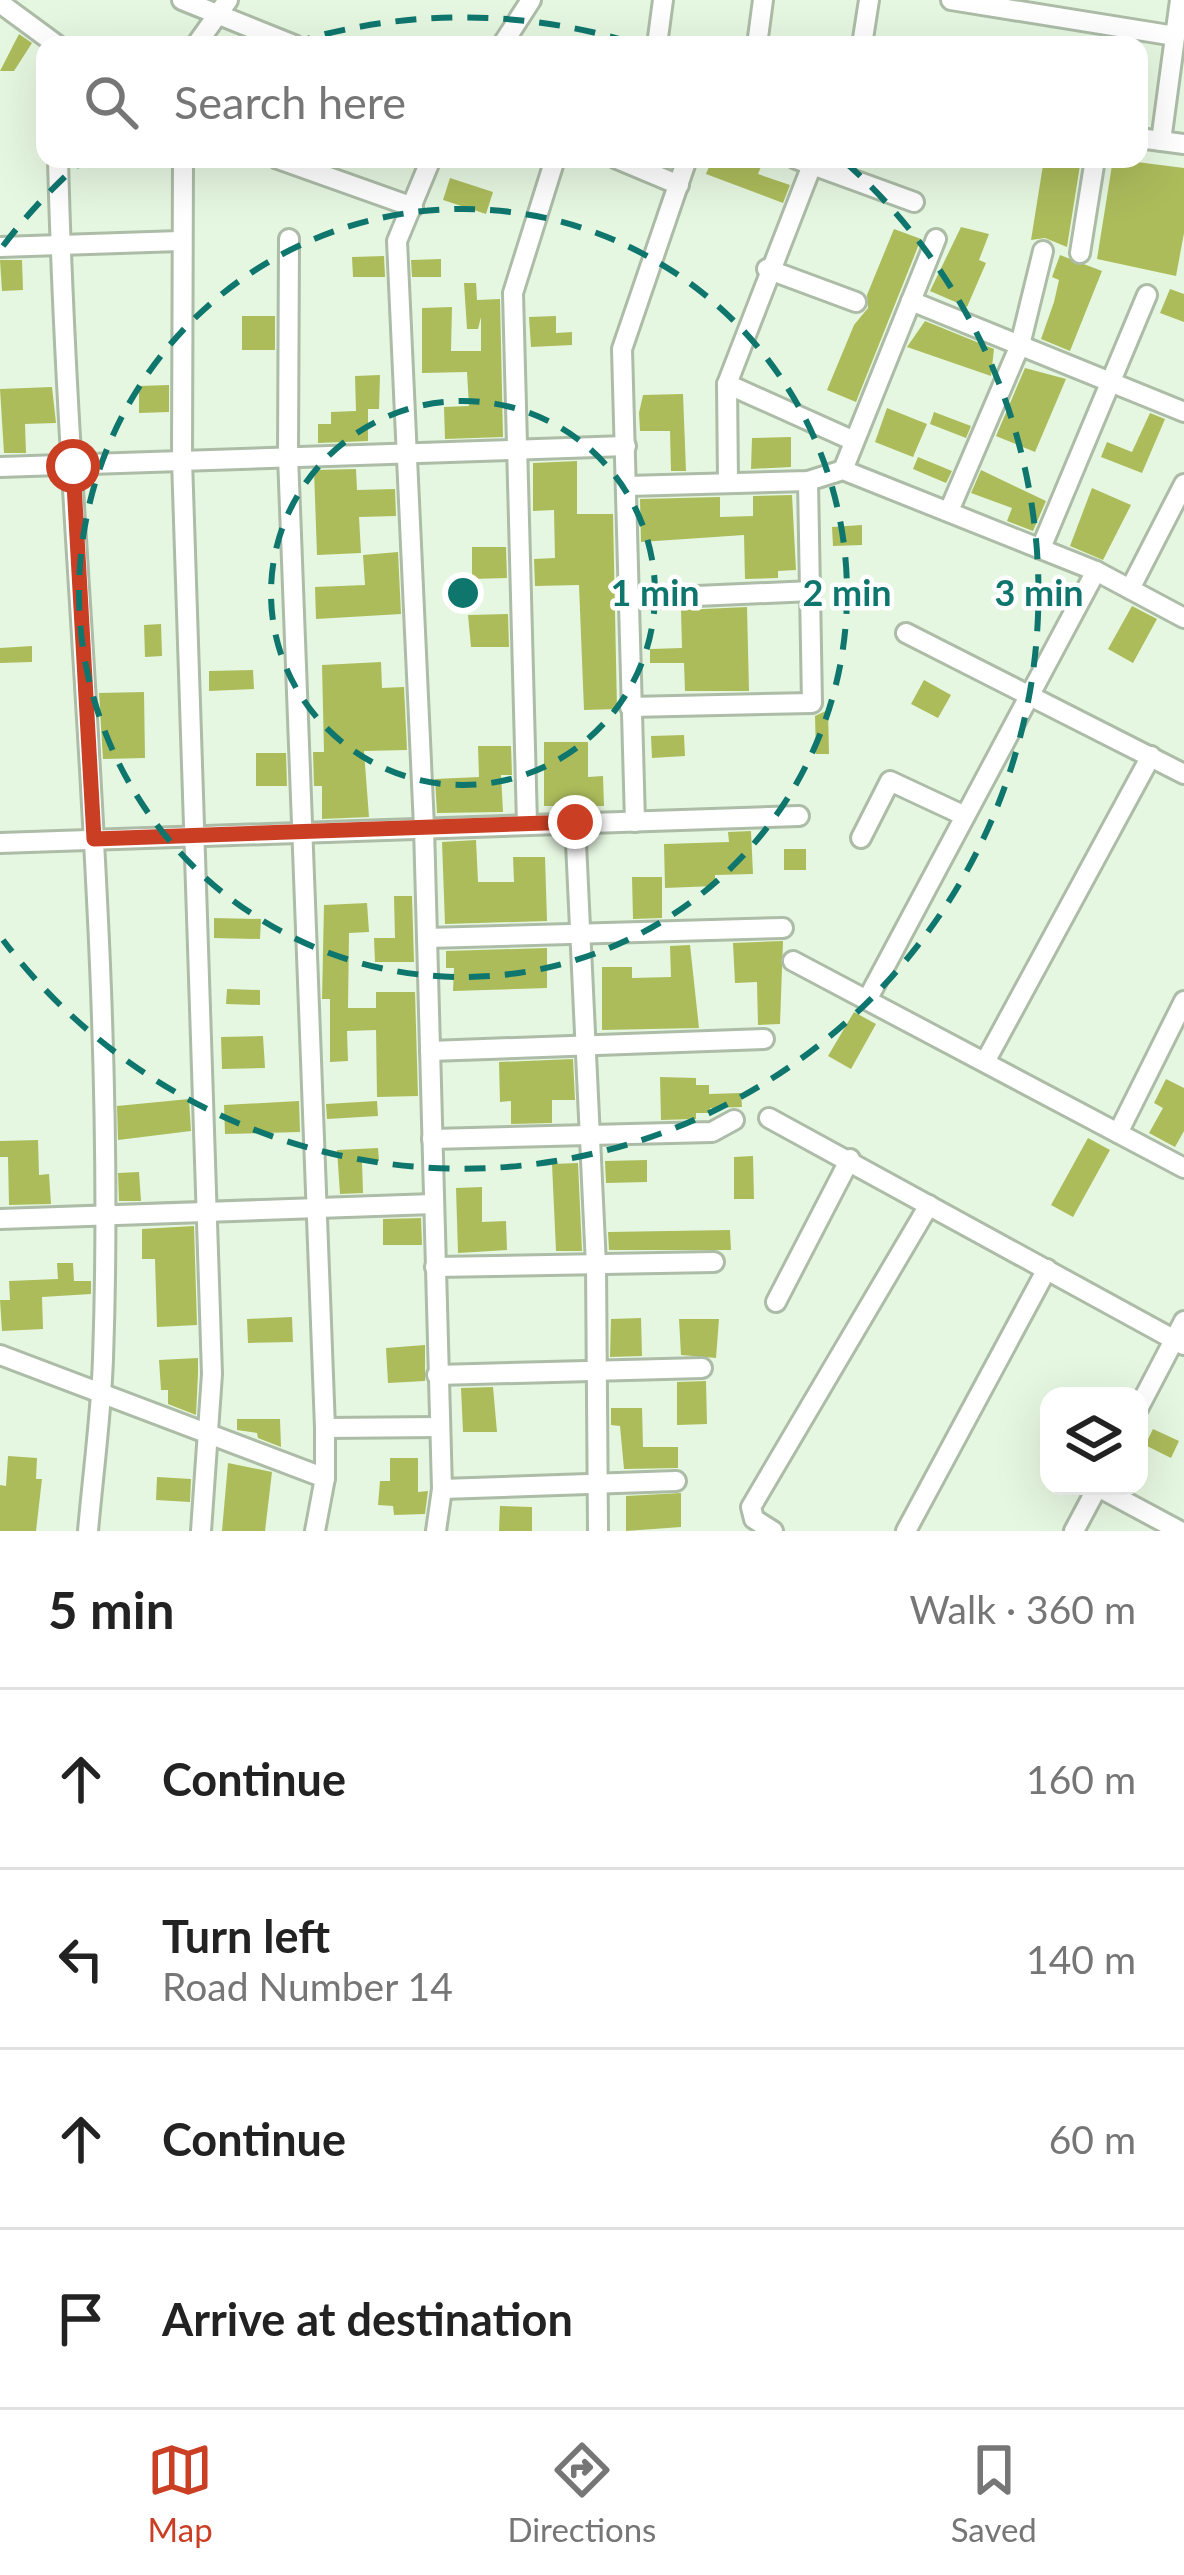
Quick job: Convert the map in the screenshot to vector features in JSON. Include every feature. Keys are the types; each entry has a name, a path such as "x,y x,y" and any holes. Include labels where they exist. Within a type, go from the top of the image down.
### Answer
{"street":[{"path":"182,0 223,7 277,36"},
{"path":"508,36 531,0"},
{"path":"658,36 663,0"},
{"path":"758,36 763,0"},
{"path":"863,36 869,0"},
{"path":"951,0 1068,9 1175,36"},
{"path":"1161,141 1180,0"},
{"path":"0,3 45,36"},
{"path":"202,36 223,7"},
{"path":"1148,139 1184,144"},
{"path":"58,168 94,839 105,1215 100,1393 88,1531"},
{"path":"183,168 182,460 212,1374 201,1531"},
{"path":"303,168 413,207"},
{"path":"428,168 398,241 428,938 442,1489 436,1531"},
{"path":"527,824 513,293 552,168"},
{"path":"638,168 679,185"},
{"path":"635,822 622,350 685,168"},
{"path":"728,482 728,384 802,168"},
{"path":"820,168 914,202"},
{"path":"1079,253 1093,168"},
{"path":"289,239 288,456 306,832 325,1428 325,1478 315,1531"},
{"path":"843,470 936,239"},
{"path":"0,247 180,241"},
{"path":"949,511 1020,345 1043,251"},
{"path":"767,269 856,302"},
{"path":"1040,548 1147,295"},
{"path":"911,301 1184,412"},
{"path":"728,384 854,441"},
{"path":"0,467 626,446"},
{"path":"627,486 808,481 843,470 1096,571 1184,618"},
{"path":"631,707 812,703 808,481"},
{"path":"1130,590 1176,518 1184,484"},
{"path":"867,1000 1096,571"},
{"path":"629,599 812,591"},
{"path":"906,633 1184,774"},
{"path":"985,1063 1151,756"},
{"path":"861,838 890,781 965,816"},
{"path":"0,843 799,816"},
{"path":"575,822 596,1265 598,1531"},
{"path":"428,938 784,928"},
{"path":"793,961 1184,1168"},
{"path":"1118,1132 1184,1001"},
{"path":"430,1051 764,1039"},
{"path":"769,1118 1179,1342"},
{"path":"432,1139 712,1132 734,1120"},
{"path":"776,1302 850,1160"},
{"path":"0,1219 433,1204"},
{"path":"773,1531 754,1519 751,1507 929,1205"},
{"path":"435,1268 714,1262"},
{"path":"906,1531 1047,1269"},
{"path":"1148,1392 1179,1342 1184,1321"},
{"path":"0,1355 325,1478"},
{"path":"437,1375 702,1368"},
{"path":"325,1428 439,1427"},
{"path":"442,1489 676,1481"},
{"path":"1074,1531 1093,1495"},
{"path":"1114,1495 1180,1531"}],"building":[{"path":"19,34 32,43 14,71 0,71"},
{"path":"1148,163 1184,168 1184,233 1176,276 1097,259 1112,168 1148,168"},
{"path":"708,168 760,168 758,174 790,185 783,203 706,174"},
{"path":"1043,168 1080,168 1067,247 1045,238 1031,240"},
{"path":"450,178 493,192 486,214 443,200"},
{"path":"961,227 989,234 979,260 986,263 967,307 930,291"},
{"path":"894,229 921,239 856,402 827,390 854,325 868,308 867,295"},
{"path":"1060,255 1102,271 1070,351 1041,339 1059,280 1052,277"},
{"path":"384,256 385,277 353,277 352,257"},
{"path":"441,259 441,277 412,277 411,260"},
{"path":"0,260 22,260 23,290 2,291"},
{"path":"464,283 476,283 477,300 500,299 503,437 445,439 444,407 469,406 467,372 422,373 422,308 452,307 451,351 481,351 481,317 478,329 467,329"},
{"path":"1170,289 1184,294 1184,322 1160,313"},
{"path":"242,316 275,316 275,350 242,350"},
{"path":"556,316 556,333 572,332 572,345 531,347 529,317"},
{"path":"925,321 994,349 991,376 907,347"},
{"path":"1025,368 1066,379 1035,452 996,436"},
{"path":"380,375 379,409 368,409 368,441 318,443 318,424 331,424 331,412 356,411 355,376"},
{"path":"169,385 169,412 139,413 139,386"},
{"path":"52,387 56,423 25,424 26,453 4,453 0,389"},
{"path":"683,394 686,471 671,471 670,431 640,431 639,413 643,395"},
{"path":"887,408 927,424 913,457 875,442"},
{"path":"934,412 971,426 966,438 930,424"},
{"path":"1150,413 1165,419 1142,473 1101,457 1107,442 1132,452"},
{"path":"791,437 791,467 751,469 752,438"},
{"path":"918,457 952,471 946,483 913,469"},
{"path":"577,461 577,514 613,514 617,709 584,710 579,585 535,586 534,559 555,558 554,510 533,511 533,463"},
{"path":"356,469 357,490 395,489 396,516 359,517 361,553 317,555 314,470"},
{"path":"981,470 1046,501 1033,531 1007,521 1012,508 971,493"},
{"path":"1092,488 1131,505 1103,560 1070,546"},
{"path":"792,495 796,570 778,571 778,578 745,579 744,535 641,542 640,499 720,497 720,517 753,516 753,496"},
{"path":"862,525 862,545 833,546 832,527"},
{"path":"472,547 506,547 507,578 472,579"},
{"path":"398,552 401,614 316,619 315,587 365,585 363,555"},
{"path":"1132,606 1157,619 1133,663 1108,649"},
{"path":"747,607 749,691 685,691 684,663 650,663 650,649 682,648 681,610"},
{"path":"508,614 509,647 471,647 468,615"},
{"path":"161,624 162,656 145,657 144,625"},
{"path":"32,646 32,662 0,663 0,648"},
{"path":"381,662 382,688 404,687 407,750 364,751 369,817 322,819 322,786 314,786 313,752 324,752 322,665"},
{"path":"253,670 254,689 209,691 209,671"},
{"path":"924,680 951,695 938,718 911,704"},
{"path":"144,692 145,758 103,759 99,693"},
{"path":"828,710 829,754 816,754 815,716"},
{"path":"684,735 685,756 652,758 651,736"},
{"path":"544,742 588,742 588,777 603,776 604,806 544,806"},
{"path":"478,746 511,746 512,775 501,775 503,812 437,813 435,779 479,777"},
{"path":"256,753 286,753 287,786 256,786"},
{"path":"751,831 753,874 715,875 715,886 665,888 664,844 729,842 728,832"},
{"path":"476,840 478,882 514,882 513,857 545,857 547,921 445,924 442,842"},
{"path":"784,849 806,849 806,870 784,870"},
{"path":"632,877 662,877 662,918 633,919"},
{"path":"394,896 412,896 414,962 375,962 374,938 395,938"},
{"path":"367,903 369,932 349,933 348,1008 376,1008 376,992 415,992 418,1096 377,1097 376,1030 347,1031 348,1061 330,1062 330,999 322,999 324,905"},
{"path":"214,918 261,919 260,939 214,938"},
{"path":"783,941 780,1024 758,1025 757,982 735,983 733,943"},
{"path":"690,945 699,1028 602,1030 602,967 632,967 632,978 671,977 670,946"},
{"path":"547,948 547,988 453,991 454,968 446,968 446,951"},
{"path":"227,989 260,990 260,1005 226,1004"},
{"path":"854,1012 876,1024 851,1069 828,1056"},
{"path":"263,1036 265,1068 222,1069 221,1037"},
{"path":"573,1059 575,1100 552,1100 552,1123 511,1124 511,1101 500,1102 499,1062"},
{"path":"660,1077 696,1078 696,1085 709,1085 709,1094 741,1093 742,1107 710,1108 710,1113 696,1113 696,1119 661,1120"},
{"path":"1166,1079 1184,1088 1184,1131 1175,1147 1149,1133 1163,1108 1154,1103"},
{"path":"189,1099 191,1131 118,1140 117,1106"},
{"path":"299,1101 300,1132 225,1134 224,1105"},
{"path":"377,1101 378,1116 327,1119 326,1104"},
{"path":"1088,1138 1110,1150 1073,1217 1051,1205"},
{"path":"38,1140 39,1175 49,1174 51,1204 9,1205 8,1157 0,1157 0,1141"},
{"path":"378,1148 379,1161 362,1162 363,1193 340,1194 337,1150"},
{"path":"753,1156 754,1199 734,1199 734,1157"},
{"path":"647,1160 647,1182 606,1183 605,1161"},
{"path":"578,1163 582,1251 556,1251 552,1164"},
{"path":"139,1172 141,1201 119,1201 118,1173"},
{"path":"482,1187 482,1222 506,1221 507,1250 458,1253 456,1188"},
{"path":"421,1218 422,1245 383,1245 383,1219"},
{"path":"194,1226 197,1325 157,1327 155,1259 142,1259 142,1229"},
{"path":"730,1230 731,1250 609,1250 608,1232"},
{"path":"57,1263 73,1263 74,1281 91,1281 91,1294 42,1297 43,1329 2,1331 0,1300 10,1300 9,1281 58,1279"},
{"path":"292,1317 293,1342 248,1343 247,1319"},
{"path":"641,1318 642,1356 610,1357 611,1319"},
{"path":"679,1319 719,1319 716,1358 681,1355"},
{"path":"425,1345 425,1381 388,1383 386,1348"},
{"path":"198,1358 196,1415 168,1404 168,1390 161,1390 159,1360"},
{"path":"706,1381 707,1424 677,1425 677,1382"},
{"path":"493,1387 497,1432 463,1432 461,1388"},
{"path":"611,1408 642,1408 643,1447 678,1447 678,1468 624,1469 620,1426 611,1425"},
{"path":"237,1419 280,1419 281,1447 258,1438 257,1433 237,1430"},
{"path":"1153,1429 1179,1441 1171,1458 1148,1446"},
{"path":"8,1456 37,1458 36,1479 42,1479 36,1531 0,1531 0,1485 6,1486"},
{"path":"390,1458 418,1458 418,1492 428,1491 425,1514 394,1515 393,1506 378,1505 380,1481 390,1481"},
{"path":"228,1463 272,1472 265,1531 222,1531"},
{"path":"157,1477 191,1479 190,1502 156,1500"},
{"path":"681,1493 681,1527 626,1531 626,1496"},
{"path":"500,1506 532,1507 532,1531 499,1531"}],"route":[{"path":"73,466 94,839 575,822"}]}
